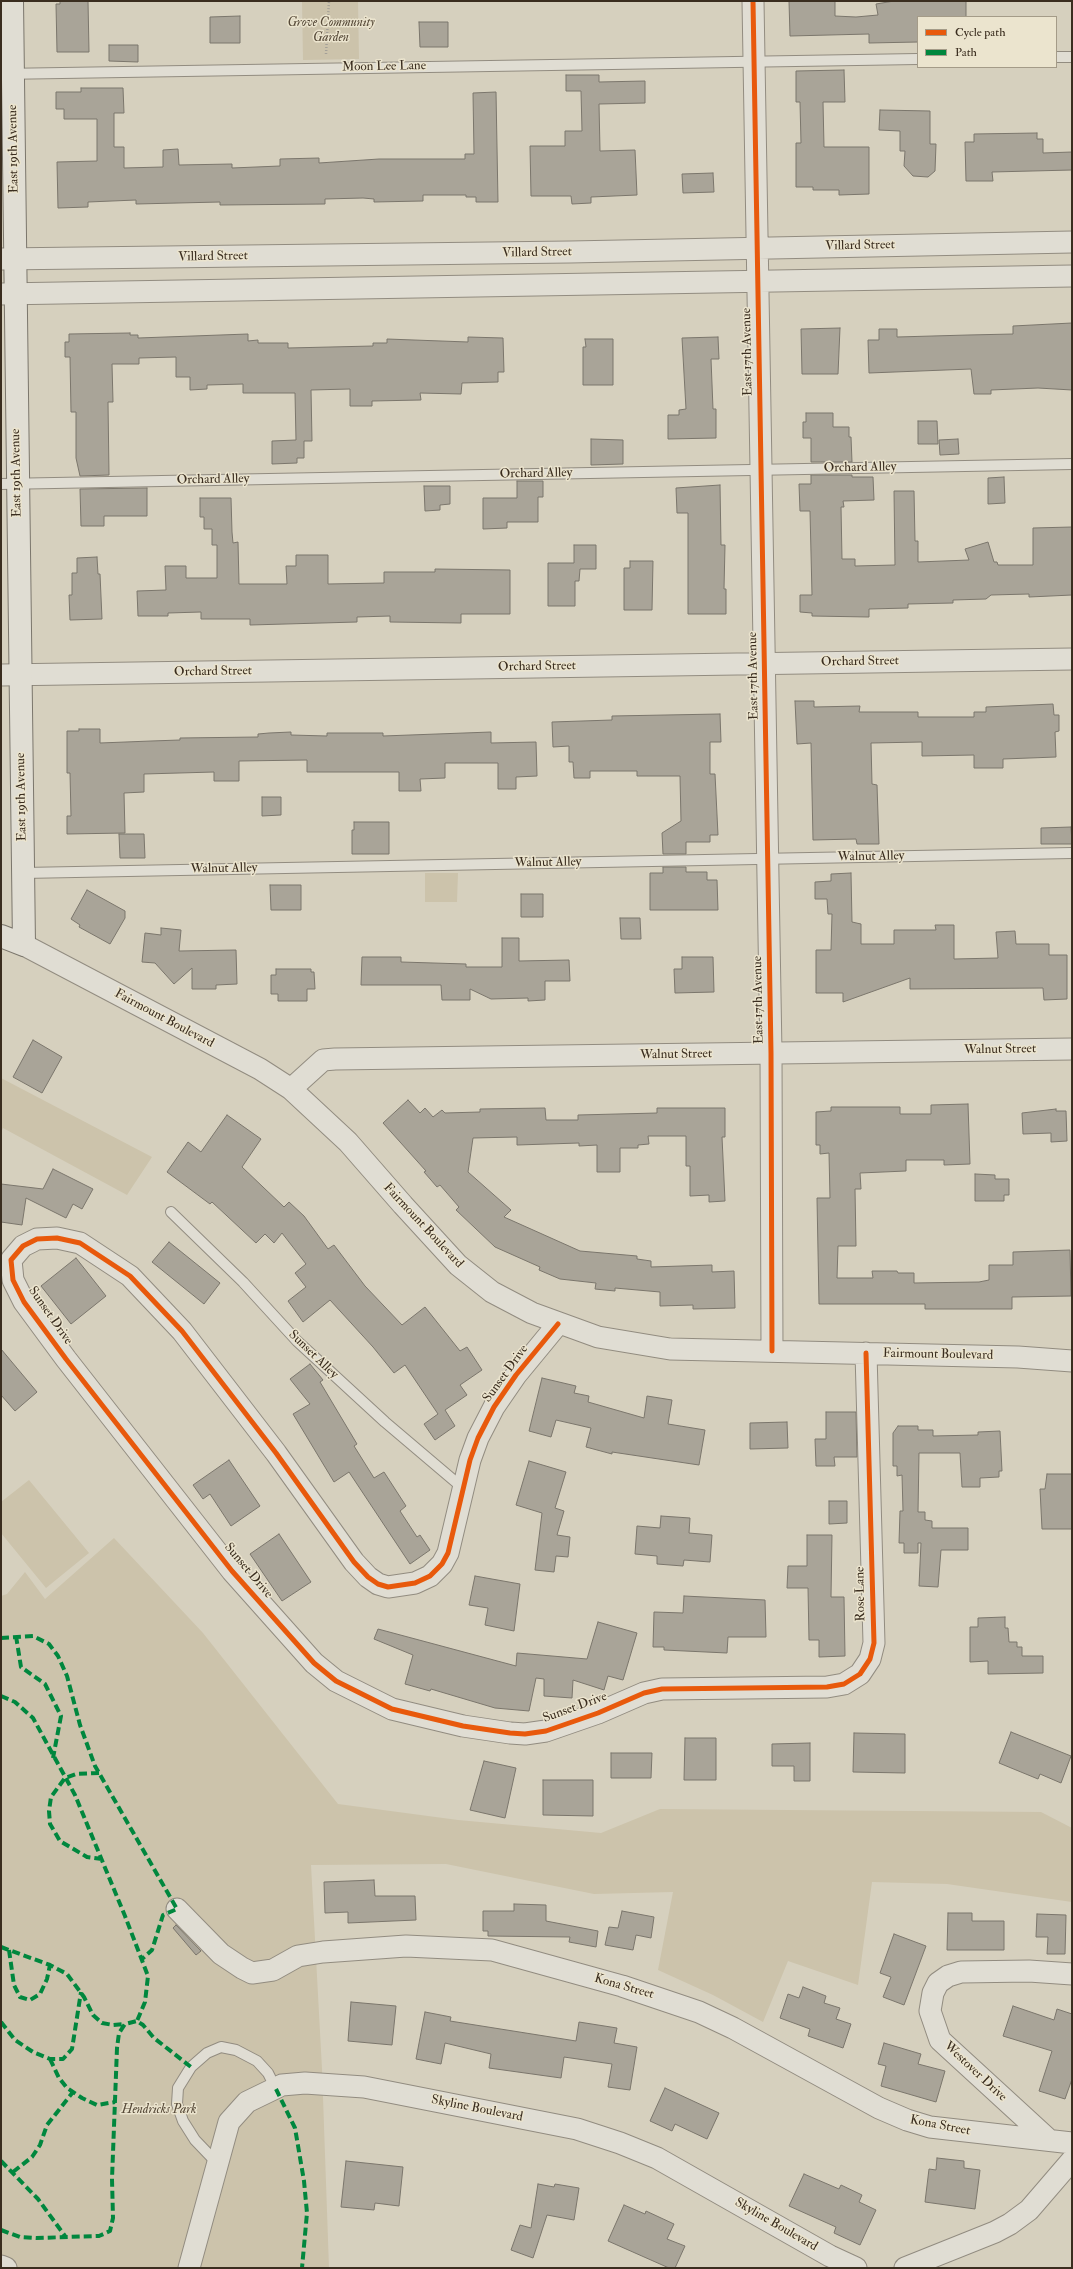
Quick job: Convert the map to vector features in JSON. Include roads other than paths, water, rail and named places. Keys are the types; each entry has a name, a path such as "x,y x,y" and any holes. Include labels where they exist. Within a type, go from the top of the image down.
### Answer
{"street":[{"name":"East 19th Avenue","path":"12,1 7,74 10,675 23,873 24,945"},
{"name":"East 17th Avenue","path":"753,1 771,1053 772,1351"},
{"name":"Villard Street","path":"8,259 1072,242"},
{"path":"8,294 1072,276"},
{"name":"Orchard Street","path":"10,675 1072,659"},
{"name":"Fairmount Boulevard","path":"1,936 24,945 260,1070 291,1089 348,1142 402,1205 458,1265 476,1280 510,1303 558,1324 598,1336 650,1347 700,1350 1018,1356 1072,1361"},
{"name":"Walnut Street","path":"291,1089 323,1060 335,1059 1072,1049"},
{"name":"Sunset Drive","path":"558,1324 516,1375 494,1407 478,1438 470,1460 448,1554 442,1564 430,1576 415,1583 388,1587 378,1584 368,1577 350,1556 276,1454 182,1331 130,1276 80,1243 56,1238 37,1239 6,1259 13,1280 24,1302 143,1459 232,1571 290,1638 314,1663 336,1681 368,1699 392,1709 463,1726 526,1734 546,1731 567,1725 644,1693 674,1689 705,1690"},
{"name":"Rose Lane","path":"705,1690 808,1688 838,1685 860,1674 870,1659 874,1643 866,1353"},
{"name":"Kona Street","path":"177,1909 221,1954 252,1973 273,1970 298,1956 323,1952 406,1946 492,1950 622,1986 698,2012 733,2028 879,2108 907,2120 930,2127 1072,2143"},
{"name":"Westover Drive","path":"1049,2140 940,2040 930,2011 933,1993 938,1983 948,1976 961,1972 1029,1971 1072,1974"},
{"name":"Skyline Boulevard","path":"189,2268 229,2122 247,2102 282,2085 305,2083 364,2087 584,2132 657,2158 830,2256 856,2268"},
{"path":"905,2268 988,2235 1010,2224 1029,2210 1072,2160"},
{"path":"1,2266 6,2268"}],"lane":[{"path":"1057,57 1072,57"},
{"name":"Moon Lee Lane","path":"7,74 917,59"},
{"name":"Orchard Alley","path":"9,484 1072,464"},
{"name":"Walnut Alley","path":"23,873 1072,853"},
{"name":"Sunset Alley","path":"171,1212 243,1282 297,1341 385,1422 464,1490"},
{"path":"217,2163 195,2140 183,2121 177,2104 178,2088 191,2067 207,2053 221,2047 236,2050 257,2061 268,2073 276,2089"}],"park label":[{"name":"Grove Community Garden","path":"331,30"},
{"name":"Hendricks Park","path":"159,2110"}]}
